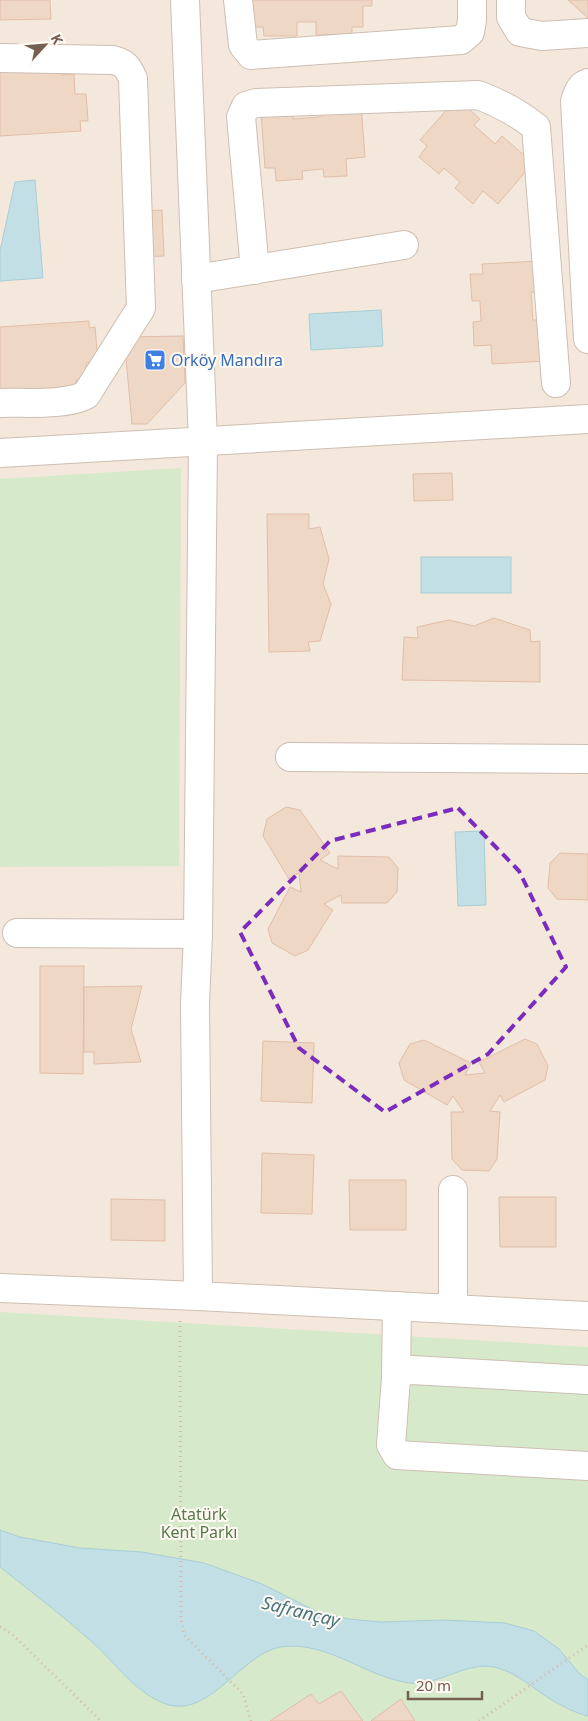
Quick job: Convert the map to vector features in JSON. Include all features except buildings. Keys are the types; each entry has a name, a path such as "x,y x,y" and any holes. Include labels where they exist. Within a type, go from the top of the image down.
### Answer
{"street":[{"path":"185,0 203,442 198,934 189,1296"},
{"path":"238,0 242,45 251,55 461,40 470,32 472,0"},
{"path":"511,0 512,17 520,32 542,36 588,33"},
{"path":"0,58 113,60 122,62 128,67 133,79 141,308 86,395 78,399 65,401 0,403"},
{"path":"588,83 583,84 575,101 588,338"},
{"path":"255,270 241,117 246,106 256,103 478,94 515,111 536,127 556,384"},
{"path":"196,279 404,245"},
{"path":"0,453 588,419"},
{"path":"290,757 588,759"},
{"path":"17,933 198,934"},
{"path":"453,1190 453,1309"},
{"path":"0,1288 588,1316"},
{"path":"397,1306 396,1378 391,1445 397,1455 588,1466"},
{"path":"396,1378 403,1371 412,1370 588,1380"}],"path":[{"path":"189,1296 181,1540 181,1618 184,1635 243,1694 251,1721"},
{"path":"0,1627 12,1634 101,1721"},
{"path":"479,1721 588,1645"}],"highlighted area":[{"path":"458,808 519,871 566,967 488,1054 385,1112 299,1048 240,932 330,841"}],"shaded area":[{"path":"0,0 588,0 588,1721 0,1721"}],"green space":[{"path":"181,468 179,866 0,867 0,479"},
{"name":"Atatürk Kent Parkı","path":"0,1312 588,1347 588,1721 0,1721"}],"water":[{"path":"35,180 43,278 0,281 0,251 15,182"},
{"path":"381,310 383,346 311,350 309,314"},
{"path":"421,557 511,557 511,593 421,593"},
{"path":"484,831 486,905 458,906 455,832"},
{"name":"Safrançay","path":"0,1530 20,1537 80,1548 142,1552 204,1563 262,1584 318,1612 349,1619 381,1622 444,1620 505,1623 534,1631 559,1649 579,1673 588,1680 588,1716 559,1704 519,1678 498,1668 476,1667 432,1681 410,1683 377,1674 330,1654 297,1646 280,1647 266,1652 199,1702 184,1706 169,1705 146,1694 136,1686 80,1631 0,1567"}],"place":[{"name":"Orköy Mandıra","path":"155,360"}]}
